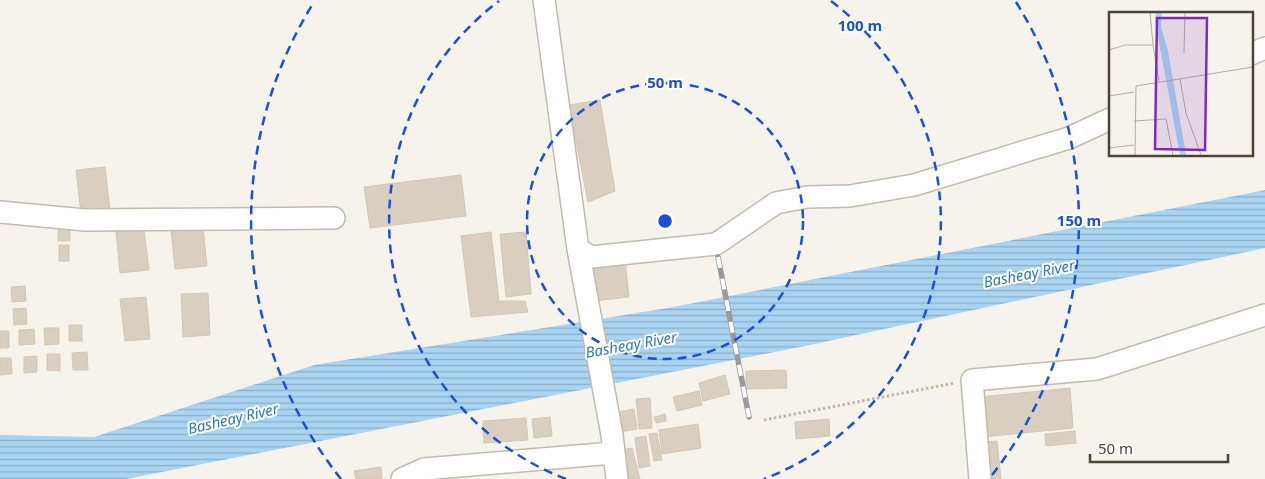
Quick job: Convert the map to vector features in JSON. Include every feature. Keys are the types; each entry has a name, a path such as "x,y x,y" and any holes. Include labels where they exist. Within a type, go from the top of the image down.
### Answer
{"street":[{"path":"544,0 580,256 617,479"},
{"path":"1252,54 1265,48"},
{"path":"580,256 591,257 716,244 776,204 807,197 850,196 914,185 1069,138 1109,119"},
{"path":"0,212 85,220 334,218"},
{"path":"980,479 972,380 1097,369 1265,315"},
{"path":"402,479 424,468 612,444"}],"path":[{"path":"764,420 972,380"}],"water":[{"name":"Basheay River","path":"1265,190 1265,248 800,347 126,479 0,479 0,435 94,437 314,365 674,307"}],"building":[{"path":"600,100 615,191 588,202 569,105"},
{"path":"105,167 110,210 81,213 76,170"},
{"path":"461,175 466,216 370,228 364,187"},
{"path":"58,224 70,224 70,241 58,241"},
{"path":"203,227 207,266 175,269 171,230"},
{"path":"144,230 149,270 120,273 116,232"},
{"path":"491,232 499,301 525,301 528,312 471,317 461,236"},
{"path":"526,232 531,294 506,297 500,234"},
{"path":"59,245 69,245 69,261 59,261"},
{"path":"625,260 629,297 594,301 590,264"},
{"path":"25,286 26,301 12,302 11,287"},
{"path":"208,293 210,335 183,337 181,294"},
{"path":"146,297 150,339 125,341 120,299"},
{"path":"26,308 27,324 14,325 13,309"},
{"path":"69,325 82,325 82,341 69,341"},
{"path":"44,328 59,328 59,344 45,345"},
{"path":"34,329 35,344 19,345 19,330"},
{"path":"0,331 9,331 9,348 0,348"},
{"path":"87,352 88,370 73,370 72,353"},
{"path":"47,354 60,354 60,371 47,370"},
{"path":"37,356 37,372 24,373 24,357"},
{"path":"0,358 11,358 12,374 0,375"},
{"path":"786,370 787,388 746,389 746,371"},
{"path":"725,375 730,394 703,401 699,383"},
{"path":"1070,388 1073,428 982,437 979,397"},
{"path":"699,391 702,405 677,411 673,397"},
{"path":"650,398 652,428 639,429 636,399"},
{"path":"634,409 637,429 620,432 617,412"},
{"path":"665,414 666,421 656,423 654,417"},
{"path":"550,417 552,436 534,438 532,419"},
{"path":"526,418 528,440 484,443 483,421"},
{"path":"829,419 830,436 796,439 795,422"},
{"path":"698,424 701,448 662,454 659,430"},
{"path":"1075,431 1076,443 1046,446 1045,434"},
{"path":"657,433 662,460 654,461 649,434"},
{"path":"646,436 650,466 639,468 635,438"},
{"path":"997,441 1001,479 986,479 982,442"},
{"path":"632,448 640,479 625,479 618,451"},
{"path":"381,467 382,479 356,479 354,471"}],"railway":[{"path":"718,257 749,417"}]}
